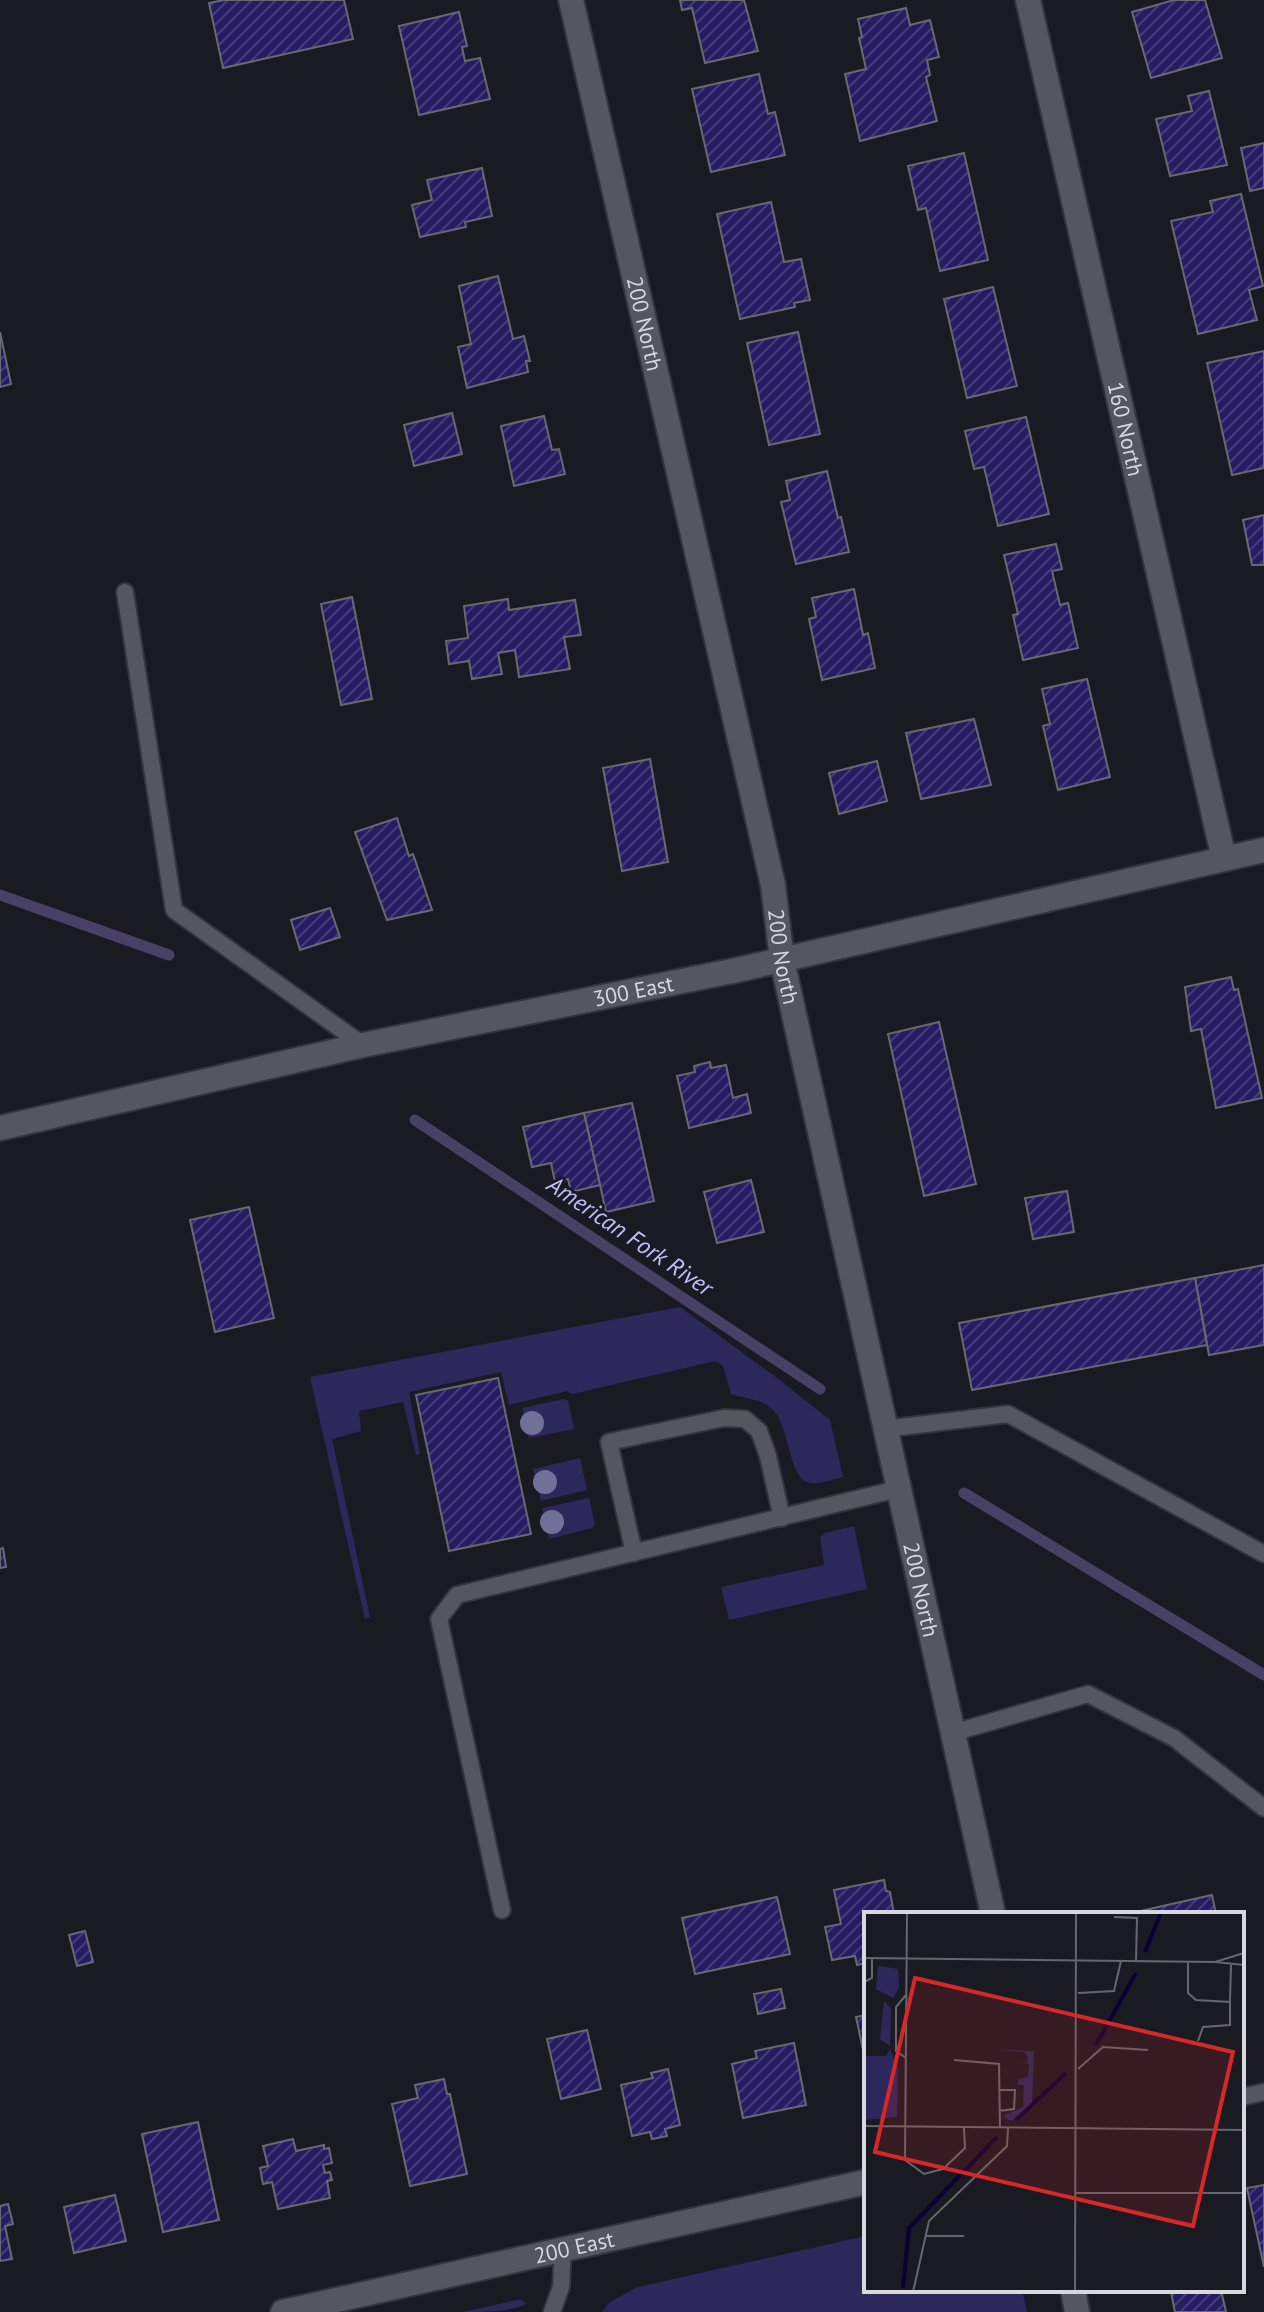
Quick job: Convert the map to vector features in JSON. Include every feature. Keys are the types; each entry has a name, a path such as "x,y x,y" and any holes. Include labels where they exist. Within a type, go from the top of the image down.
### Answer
{"street":[{"name":"200 North","path":"571,0 773,885 782,960 993,1912"},
{"name":"160 North","path":"1028,0 1224,859"},
{"name":"300 East","path":"0,1128 363,1045 782,960 1264,850"},
{"name":"200 East","path":"283,2312 864,2182"},
{"path":"1073,2292 1077,2312"}],"lane":[{"path":"125,592 174,910 363,1045"},
{"path":"884,1429 1008,1414 1264,1554"},
{"path":"634,1553 609,1442 724,1418 745,1419 759,1431 782,1518"},
{"path":"502,1910 439,1619 457,1595 898,1489"},
{"path":"952,1733 1088,1694 1174,1738 1264,1808"},
{"path":"1244,2097 1264,2092"},
{"path":"552,2312 561,2287 563,2250"}],"shaded area":[{"path":"680,1307 830,1420 843,1477 820,1483 804,1481 798,1474 778,1417 763,1403 731,1394 723,1366 715,1361 572,1394 567,1391 509,1405 501,1372 409,1392 420,1454 416,1455 403,1402 359,1411 361,1431 332,1439 370,1617 365,1619 310,1377"},
{"path":"564,1399 568,1401 574,1429 529,1438 522,1408"},
{"path":"580,1458 587,1490 541,1501 533,1469"},
{"path":"589,1498 595,1525 549,1539 542,1508"},
{"path":"854,1526 867,1589 729,1620 721,1587 824,1565 820,1537"},
{"path":"864,2236 864,2292 1022,2292 1027,2312 602,2312 610,2302 638,2287"},
{"path":"517,2300 526,2304 505,2310 463,2312"}],"building":[{"path":"224,0 344,0 353,39 223,68 209,3"},
{"path":"680,0 744,0 758,51 705,63 692,8 682,10"},
{"path":"1174,0 1205,0 1222,58 1151,78 1132,12"},
{"path":"906,8 910,25 930,20 939,57 927,60 930,75 926,77 937,121 860,141 845,74 866,69 858,19"},
{"path":"459,12 467,46 462,47 465,61 480,58 490,99 419,115 399,26"},
{"path":"759,74 768,114 775,112 785,155 711,172 692,89"},
{"path":"1209,91 1227,165 1170,176 1156,119 1192,111 1188,96"},
{"path":"1264,143 1264,188 1250,191 1241,148"},
{"path":"964,153 988,260 940,271 926,208 918,210 908,166"},
{"path":"482,168 492,216 465,222 466,227 420,237 412,205 432,200 427,180"},
{"path":"1241,194 1263,286 1249,290 1257,320 1198,334 1171,221 1213,212 1210,201"},
{"path":"771,202 784,262 801,259 810,300 794,303 795,307 740,319 717,214"},
{"path":"498,276 513,339 524,336 530,361 526,361 528,372 467,388 458,347 471,344 459,286"},
{"path":"993,287 1017,386 967,398 944,299"},
{"path":"0,332 11,384 0,387"},
{"path":"798,332 820,434 769,445 747,343"},
{"path":"1264,351 1264,468 1232,475 1207,363"},
{"path":"452,413 462,454 414,466 404,425"},
{"path":"544,416 552,450 559,449 565,474 514,486 501,426"},
{"path":"1026,417 1049,514 998,526 984,467 974,469 965,431"},
{"path":"827,471 849,552 796,564 781,502 790,500 786,481"},
{"path":"1264,515 1264,565 1252,565 1243,520"},
{"path":"1056,544 1062,569 1052,571 1060,605 1068,603 1078,648 1023,660 1013,615 1018,614 1004,555"},
{"path":"854,589 863,635 868,633 875,668 822,680 809,619 816,617 812,598"},
{"path":"352,597 372,699 341,705 321,604"},
{"path":"508,599 509,610 575,600 581,635 564,637 570,669 519,677 515,650 498,653 502,674 472,679 469,661 449,664 446,641 468,638 464,606"},
{"path":"1087,679 1110,777 1058,790 1043,726 1050,724 1042,689"},
{"path":"974,719 991,785 921,799 906,733"},
{"path":"650,759 668,862 622,871 603,768"},
{"path":"877,761 887,801 839,814 829,773"},
{"path":"397,818 432,910 387,920 355,832"},
{"path":"330,908 340,937 300,950 291,920"},
{"path":"1231,977 1234,990 1238,989 1262,1098 1216,1108 1201,1029 1191,1031 1185,987"},
{"path":"939,1022 976,1184 924,1196 888,1034"},
{"path":"710,1062 711,1068 726,1065 733,1098 747,1094 751,1113 689,1128 677,1076 695,1072 694,1066"},
{"path":"632,1103 654,1201 606,1212 584,1113"},
{"path":"584,1113 600,1185 571,1192 568,1179 555,1182 551,1163 532,1167 523,1127"},
{"path":"751,1180 764,1232 717,1243 704,1192"},
{"path":"1067,1191 1074,1232 1033,1239 1025,1198"},
{"path":"249,1207 274,1318 215,1332 190,1220"},
{"path":"1264,1265 1264,1345 1209,1355 1195,1278"},
{"path":"1195,1278 1207,1345 972,1390 959,1323"},
{"path":"498,1378 531,1534 449,1551 416,1395"},
{"path":"3,1548 6,1567 0,1568 0,1549"},
{"path":"884,1880 886,1891 890,1892 894,1912 864,1912 864,1963 857,1965 855,1956 832,1960 825,1927 841,1924 834,1890"},
{"path":"1212,1895 1216,1912 1136,1912"},
{"path":"777,1897 790,1954 695,1974 682,1918"},
{"path":"85,1931 93,1962 77,1966 69,1935"},
{"path":"781,1989 785,2008 758,2014 754,1994"},
{"path":"864,2015 864,2055 856,2017"},
{"path":"587,2030 601,2089 561,2099 547,2039"},
{"path":"794,2043 806,2105 743,2118 732,2064 757,2058 755,2051"},
{"path":"668,2069 680,2125 665,2129 667,2136 652,2139 650,2132 632,2136 621,2085 653,2078 651,2073"},
{"path":"444,2079 467,2174 410,2186 392,2104 418,2098 415,2085"},
{"path":"198,2122 219,2220 163,2232 142,2134"},
{"path":"293,2139 296,2151 324,2145 324,2149 329,2148 332,2163 323,2165 325,2173 330,2172 332,2180 327,2181 330,2198 278,2209 272,2182 263,2184 260,2168 268,2166 263,2146"},
{"path":"1264,2185 1264,2267 1247,2188"},
{"path":"115,2195 126,2241 74,2253 64,2207"},
{"path":"8,2204 13,2224 5,2226 12,2259 0,2261 0,2206"},
{"path":"1171,2292 1221,2292 1226,2312 1175,2312"}],"waterway":[{"name":"American Fork River","path":"0,895 169,955"},
{"name":"American Fork River","path":"415,1120 820,1389"},
{"name":"American Fork River","path":"964,1493 1264,1675"}]}
